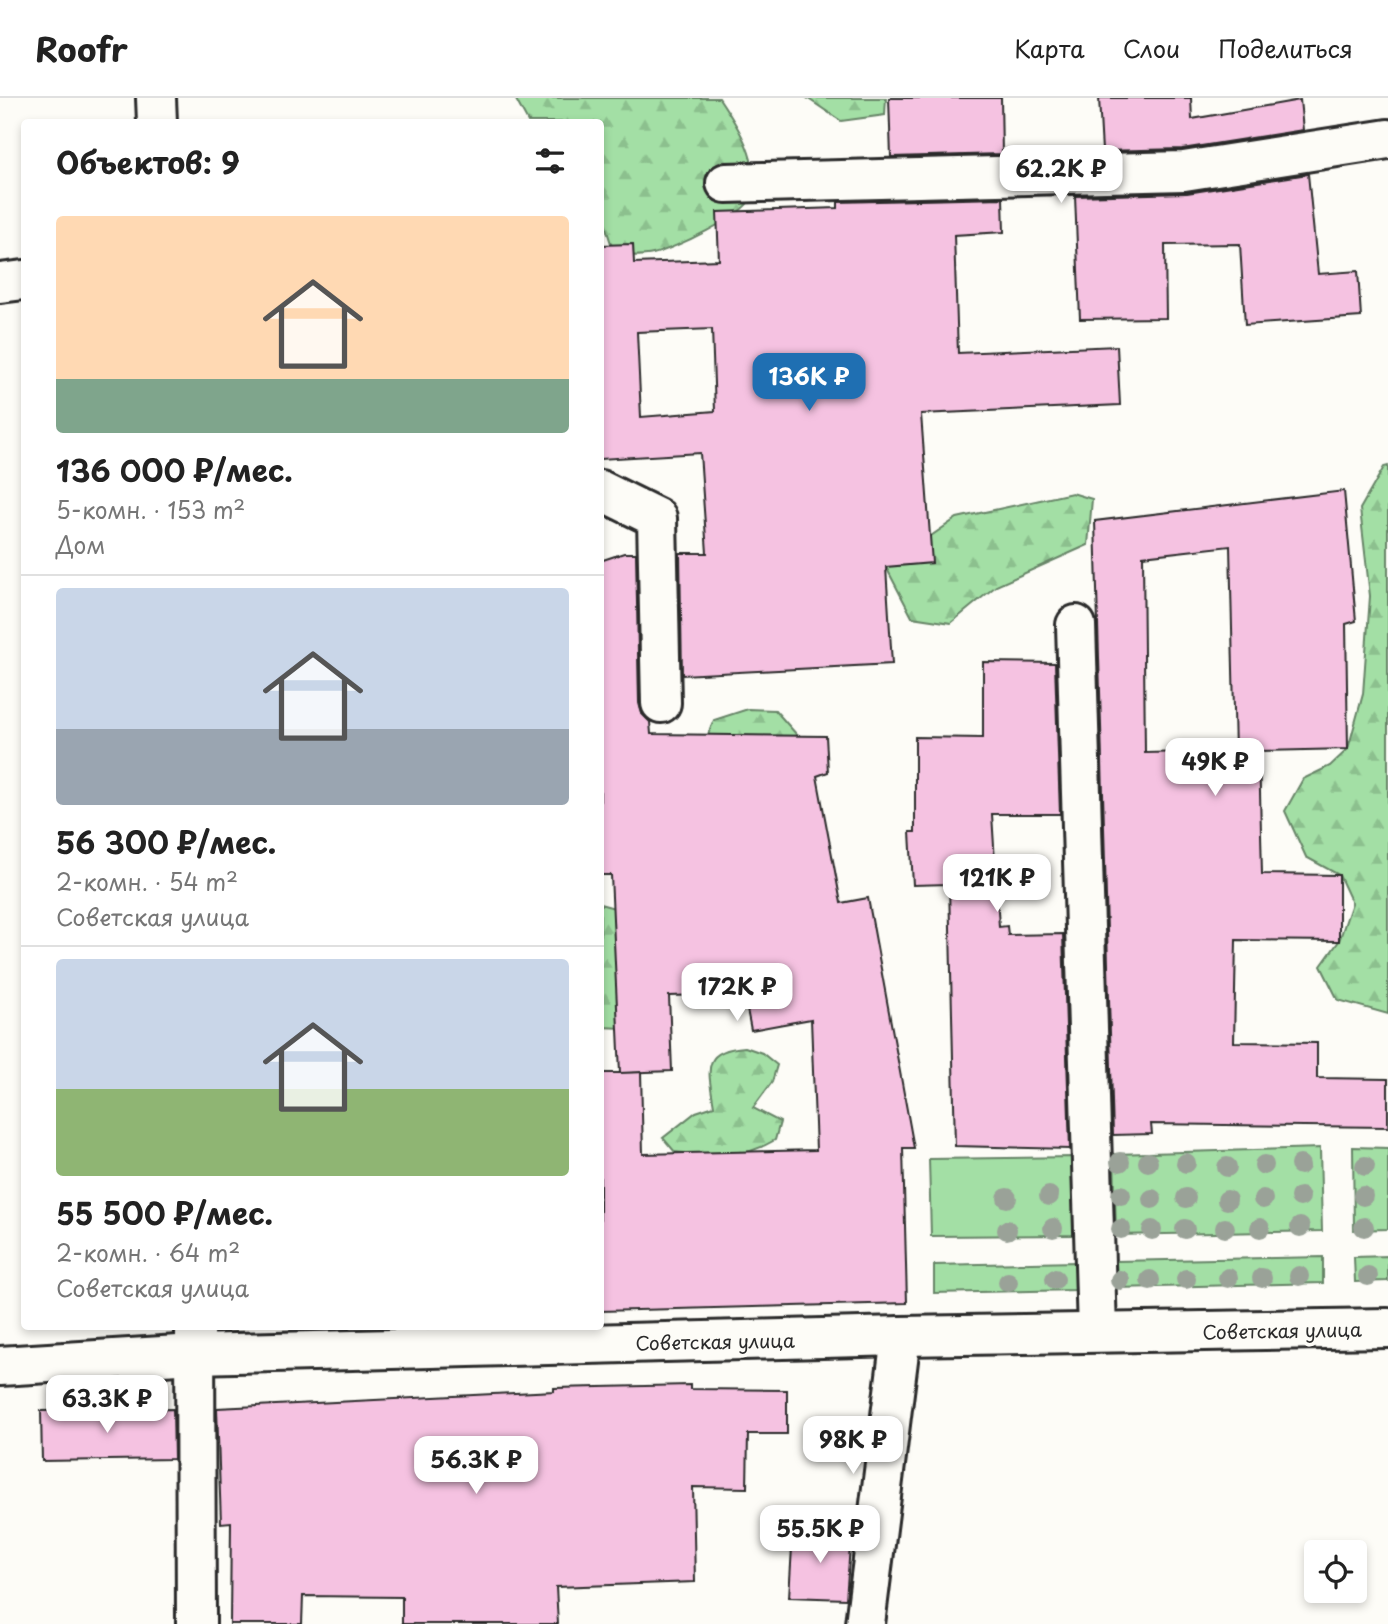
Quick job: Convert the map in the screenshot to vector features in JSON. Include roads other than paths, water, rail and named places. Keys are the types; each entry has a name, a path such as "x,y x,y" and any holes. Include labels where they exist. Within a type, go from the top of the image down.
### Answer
{"street":[{"path":"156,98 157,119"},
{"path":"726,183 1184,171 1388,139"},
{"path":"0,283 21,280"},
{"path":"604,492 657,518 661,703"},
{"path":"1076,625 1097,1332"},
{"name":"Советская улица","path":"0,1366 195,1340 901,1336 1388,1328"},
{"path":"865,1624 901,1336"},
{"path":"195,1340 196,1624"}]}
